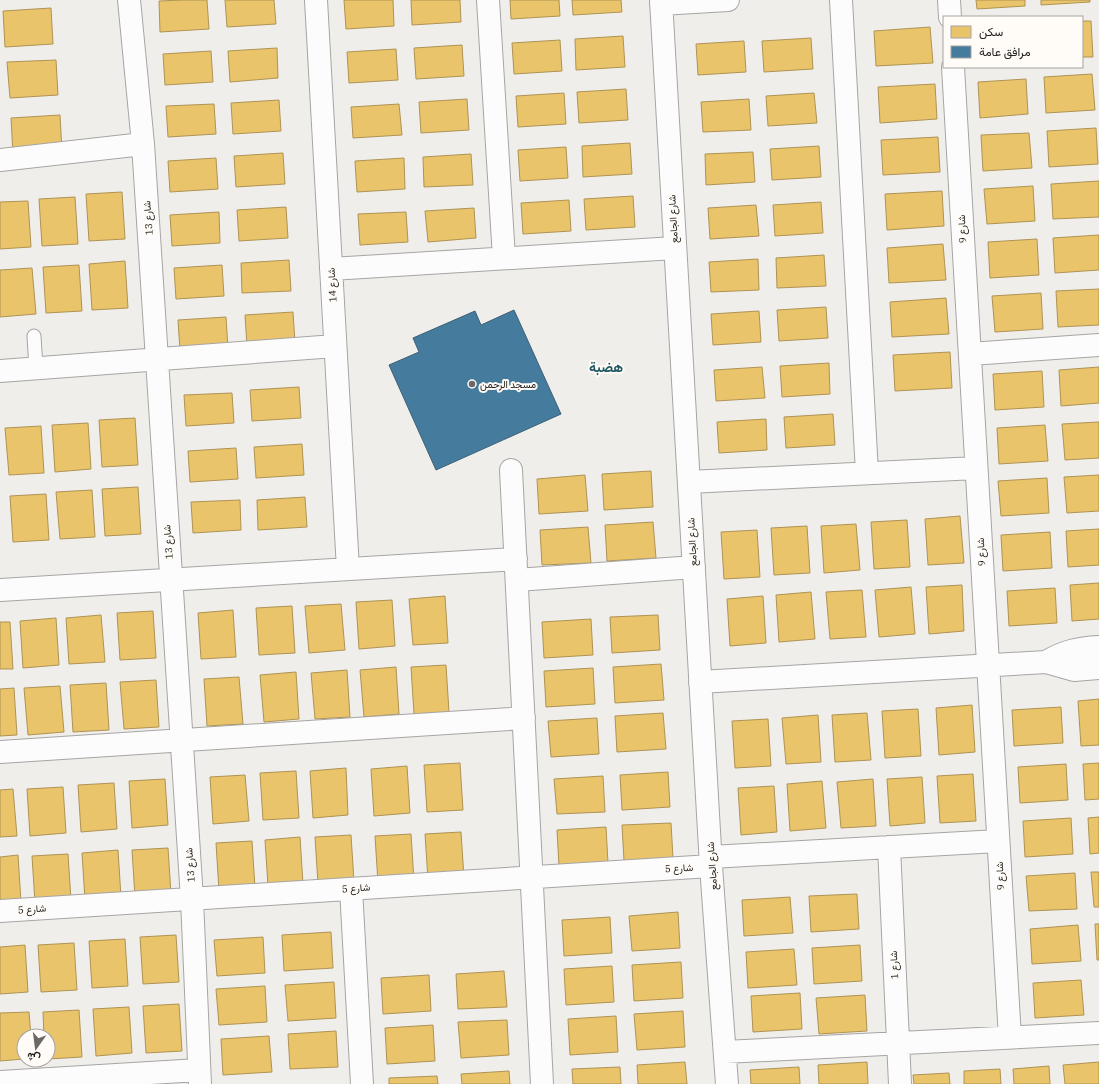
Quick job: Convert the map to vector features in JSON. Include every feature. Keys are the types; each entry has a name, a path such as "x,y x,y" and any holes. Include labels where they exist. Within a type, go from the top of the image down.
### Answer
{"street":[{"name":"شارع 13","path":"129,0 143,144 157,359 192,899 199,1077"},
{"name":"شارع 14","path":"316,0 348,569"},
{"path":"488,0 504,258"},
{"path":"661,2 728,0"},
{"path":"841,0 867,473"},
{"path":"949,0 950,16"},
{"name":"شارع الجامع","path":"661,2 700,682 727,1084"},
{"name":"شارع 9","path":"953,68 1010,1038"},
{"path":"0,160 143,144"},
{"path":"331,269 675,248"},
{"path":"970,354 1099,345"},
{"path":"0,371 335,346"},
{"path":"689,482 976,468"},
{"path":"511,470 542,1084"},
{"path":"0,590 348,569 516,570 694,567"},
{"path":"1046,662 1065,652 1077,648 1099,647"},
{"path":"700,682 1046,662 1074,670 1099,668"},
{"path":"0,752 524,718"},
{"name":"شارع 5","path":"0,911 531,877 889,847 998,841"},
{"name":"شارع 1","path":"889,847 900,1084"},
{"path":"350,889 362,1084"},
{"path":"725,1052 1099,1033"},
{"path":"0,1082 199,1077"}],"lane":[{"path":"34,336 36,368"}],"building: سكن":[{"path":"207,0 209,29 160,32 159,1"},
{"path":"225,0 274,0 276,24 227,27"},
{"path":"344,0 393,0 394,26 346,29"},
{"path":"411,0 460,0 461,22 412,25"},
{"path":"510,0 559,0 560,16 511,19"},
{"path":"572,0 621,0 622,12 573,15"},
{"path":"976,0 1025,0 1025,6 977,9"},
{"path":"1041,0 1090,0 1090,2 1041,5"},
{"path":"51,8 53,44 5,47 3,11"},
{"path":"1083,21 1091,21 1093,57 1083,57"},
{"path":"930,27 933,63 876,66 874,31"},
{"path":"623,36 625,67 576,70 575,39"},
{"path":"811,38 813,69 764,72 762,41"},
{"path":"560,40 562,71 514,74 512,43"},
{"path":"744,41 746,72 698,75 696,44"},
{"path":"462,45 464,76 416,79 414,48"},
{"path":"277,48 278,78 230,82 228,51"},
{"path":"396,49 398,80 349,83 347,52"},
{"path":"211,51 213,82 165,85 163,54"},
{"path":"56,60 58,95 10,98 7,62"},
{"path":"1092,74 1095,110 1046,113 1044,77"},
{"path":"1026,79 1028,114 980,118 978,82"},
{"path":"935,84 937,119 880,123 878,87"},
{"path":"626,89 628,120 579,123 577,92"},
{"path":"564,93 566,124 518,127 516,96"},
{"path":"814,93 817,123 768,126 766,96"},
{"path":"467,99 469,130 421,133 419,102"},
{"path":"749,99 751,130 703,132 701,102"},
{"path":"279,100 281,131 233,134 231,103"},
{"path":"214,104 216,134 168,137 166,106"},
{"path":"399,104 402,135 353,138 351,107"},
{"path":"60,115 62,151 13,154 11,118"},
{"path":"1096,128 1098,164 1049,167 1047,131"},
{"path":"1029,133 1032,168 983,171 981,135"},
{"path":"938,137 940,172 883,175 881,140"},
{"path":"630,143 632,174 583,177 582,146"},
{"path":"819,146 821,177 772,180 770,149"},
{"path":"566,147 568,178 520,181 518,150"},
{"path":"753,152 755,182 706,185 705,154"},
{"path":"283,153 285,184 236,187 234,156"},
{"path":"471,154 473,185 424,187 423,157"},
{"path":"216,158 218,189 170,192 168,161"},
{"path":"404,158 405,189 357,192 355,161"},
{"path":"1099,181 1099,217 1053,219 1051,184"},
{"path":"1033,186 1035,221 987,224 984,189"},
{"path":"942,191 944,226 887,230 885,194"},
{"path":"122,192 125,239 89,241 86,194"},
{"path":"633,196 635,227 586,230 584,199"},
{"path":"75,197 78,244 42,246 39,199"},
{"path":"569,200 571,231 523,234 521,203"},
{"path":"28,201 31,247 0,249 0,202"},
{"path":"821,202 823,233 775,236 773,205"},
{"path":"756,205 759,236 710,239 708,208"},
{"path":"286,207 288,238 239,241 237,210"},
{"path":"474,208 476,238 428,242 425,211"},
{"path":"219,212 220,243 172,246 170,215"},
{"path":"406,212 408,242 360,245 358,214"},
{"path":"1099,235 1099,270 1055,273 1053,238"},
{"path":"1037,239 1039,275 990,278 988,242"},
{"path":"943,244 946,280 889,283 887,248"},
{"path":"824,255 826,286 777,288 776,258"},
{"path":"758,259 759,290 711,292 709,262"},
{"path":"289,260 291,291 242,293 241,263"},
{"path":"125,261 128,308 92,310 89,264"},
{"path":"79,265 82,311 46,313 43,267"},
{"path":"222,265 224,296 176,299 174,268"},
{"path":"32,268 36,314 0,317 0,270"},
{"path":"1099,289 1099,325 1058,327 1056,291"},
{"path":"1041,293 1043,329 995,332 992,296"},
{"path":"946,298 949,334 892,337 890,302"},
{"path":"826,307 828,338 779,341 777,310"},
{"path":"759,311 761,342 713,345 711,314"},
{"path":"293,312 295,343 247,346 245,315"},
{"path":"226,317 228,348 180,351 178,320"},
{"path":"950,352 952,388 895,391 893,355"},
{"path":"829,363 830,394 782,397 780,366"},
{"path":"762,367 765,398 716,401 714,370"},
{"path":"1099,367 1099,403 1061,406 1059,370"},
{"path":"1042,371 1044,407 995,410 993,374"},
{"path":"299,387 301,418 252,421 250,390"},
{"path":"232,393 234,423 186,426 184,395"},
{"path":"833,414 835,445 786,448 784,417"},
{"path":"135,418 138,465 102,467 99,420"},
{"path":"766,419 767,450 719,453 717,422"},
{"path":"1099,422 1099,458 1065,460 1062,424"},
{"path":"88,423 91,469 55,472 52,425"},
{"path":"1045,425 1048,461 999,464 997,428"},
{"path":"41,426 44,473 9,475 5,428"},
{"path":"302,444 304,475 256,478 254,447"},
{"path":"236,448 238,479 190,482 188,451"},
{"path":"651,471 653,507 604,510 602,474"},
{"path":"585,475 588,511 539,514 537,479"},
{"path":"1099,475 1099,511 1067,513 1064,477"},
{"path":"1047,478 1049,513 1001,516 998,481"},
{"path":"138,487 141,534 105,536 102,489"},
{"path":"92,490 95,537 60,539 56,492"},
{"path":"46,494 49,540 13,542 10,496"},
{"path":"305,497 307,527 258,530 257,500"},
{"path":"240,500 241,530 193,533 191,502"},
{"path":"960,516 964,563 928,565 925,519"},
{"path":"907,520 910,567 874,569 871,522"},
{"path":"653,522 656,558 607,561 605,525"},
{"path":"856,524 860,570 824,573 821,526"},
{"path":"807,526 810,573 774,575 771,528"},
{"path":"588,527 591,563 542,565 540,530"},
{"path":"1099,529 1099,565 1068,567 1066,531"},
{"path":"757,530 760,577 724,579 721,532"},
{"path":"1050,532 1052,568 1003,571 1001,535"},
{"path":"1099,583 1099,619 1072,621 1070,585"},
{"path":"962,585 964,631 929,634 926,587"},
{"path":"911,587 915,634 879,637 875,590"},
{"path":"1055,588 1057,623 1009,626 1007,591"},
{"path":"862,590 866,637 830,639 826,592"},
{"path":"811,592 815,639 779,642 776,595"},
{"path":"445,596 448,643 413,645 409,599"},
{"path":"763,596 766,643 730,646 727,599"},
{"path":"392,600 395,646 359,649 356,602"},
{"path":"341,604 345,650 309,653 305,606"},
{"path":"292,606 295,653 259,655 256,608"},
{"path":"233,610 236,657 201,659 198,613"},
{"path":"153,611 156,658 120,660 117,613"},
{"path":"101,615 105,662 69,664 66,618"},
{"path":"658,615 660,650 612,653 610,617"},
{"path":"56,618 59,665 23,668 20,621"},
{"path":"591,619 593,655 544,658 542,622"},
{"path":"0,622 10,622 13,669 0,669"},
{"path":"661,664 664,700 615,703 613,667"},
{"path":"446,665 449,712 414,714 411,667"},
{"path":"396,667 399,714 364,717 360,670"},
{"path":"593,668 595,704 546,707 544,671"},
{"path":"347,670 350,717 315,719 311,673"},
{"path":"296,672 299,719 264,722 260,675"},
{"path":"239,677 243,724 207,726 204,679"},
{"path":"156,680 159,727 124,729 120,682"},
{"path":"106,683 109,730 73,732 70,685"},
{"path":"60,686 64,732 28,735 24,688"},
{"path":"14,688 17,735 0,736 0,689"},
{"path":"1099,699 1099,745 1081,746 1078,701"},
{"path":"972,705 975,752 939,755 936,708"},
{"path":"1061,707 1063,743 1014,746 1012,710"},
{"path":"918,709 921,756 885,758 882,711"},
{"path":"663,713 666,749 617,752 615,716"},
{"path":"867,713 871,760 835,762 832,715"},
{"path":"818,715 821,762 786,764 782,718"},
{"path":"597,718 599,754 551,757 548,721"},
{"path":"768,719 771,766 735,768 732,721"},
{"path":"460,763 463,810 427,812 424,765"},
{"path":"1099,763 1099,799 1085,800 1083,764"},
{"path":"1066,764 1068,800 1020,803 1018,767"},
{"path":"407,766 410,813 374,816 371,769"},
{"path":"346,768 348,815 313,818 310,771"},
{"path":"296,771 299,818 263,820 260,773"},
{"path":"668,772 670,807 622,810 620,775"},
{"path":"973,774 976,821 940,823 937,776"},
{"path":"245,775 249,821 213,824 210,777"},
{"path":"603,776 605,812 557,814 554,779"},
{"path":"922,777 925,823 890,826 887,779"},
{"path":"165,779 168,825 132,828 129,781"},
{"path":"873,779 876,826 841,828 837,782"},
{"path":"822,781 826,828 790,831 787,784"},
{"path":"114,783 117,829 81,832 78,785"},
{"path":"774,786 777,832 741,835 738,788"},
{"path":"63,787 66,833 30,836 27,789"},
{"path":"13,789 17,836 0,837 0,790"},
{"path":"1099,817 1099,853 1090,854 1088,818"},
{"path":"1071,818 1073,854 1025,857 1023,821"},
{"path":"671,823 673,858 624,861 622,825"},
{"path":"606,827 608,863 559,866 557,830"},
{"path":"461,832 464,878 428,880 425,834"},
{"path":"411,834 414,881 378,883 375,836"},
{"path":"351,835 354,882 318,884 315,837"},
{"path":"300,837 303,884 268,886 265,840"},
{"path":"252,841 255,888 219,891 216,843"},
{"path":"168,848 171,894 135,897 132,850"},
{"path":"118,850 121,897 85,900 82,853"},
{"path":"68,854 71,900 35,903 32,856"},
{"path":"18,855 21,902 0,903 0,857"},
{"path":"1091,872 1099,872 1099,907 1094,907"},
{"path":"1075,873 1077,909 1029,911 1026,876"},
{"path":"857,894 859,929 811,932 809,896"},
{"path":"790,897 793,933 744,936 742,900"},
{"path":"678,912 680,948 632,951 629,916"},
{"path":"610,917 612,953 564,956 562,920"},
{"path":"1095,924 1099,924 1099,960 1097,960"},
{"path":"1078,925 1081,961 1032,964 1030,929"},
{"path":"331,932 333,968 284,971 282,935"},
{"path":"176,935 179,982 143,984 140,937"},
{"path":"263,937 265,973 217,976 214,940"},
{"path":"125,939 128,986 92,988 89,941"},
{"path":"74,943 77,990 41,992 38,945"},
{"path":"25,945 28,992 0,994 0,947"},
{"path":"860,945 862,981 814,984 812,948"},
{"path":"794,949 797,985 748,988 746,952"},
{"path":"681,962 683,998 634,1001 632,965"},
{"path":"612,966 614,1002 566,1005 564,969"},
{"path":"504,971 507,1007 458,1009 456,974"},
{"path":"429,975 431,1011 383,1014 381,978"},
{"path":"1081,980 1084,1015 1035,1018 1033,983"},
{"path":"334,982 336,1018 288,1021 285,985"},
{"path":"265,986 267,1022 219,1025 216,989"},
{"path":"800,993 802,1029 753,1032 751,996"},
{"path":"865,995 867,1031 819,1034 816,998"},
{"path":"179,1004 182,1051 146,1053 143,1006"},
{"path":"129,1007 132,1053 96,1056 93,1009"},
{"path":"79,1010 82,1057 56,1059 56,1028 44,1028 43,1012"},
{"path":"683,1011 685,1047 637,1050 634,1014"},
{"path":"29,1012 30,1028 16,1028 16,1060 0,1061 0,1013"},
{"path":"616,1016 618,1052 570,1055 568,1019"},
{"path":"507,1020 509,1055 461,1058 458,1022"},
{"path":"433,1025 435,1061 387,1064 385,1028"},
{"path":"336,1031 338,1067 290,1069 288,1034"},
{"path":"269,1036 272,1072 223,1075 221,1039"},
{"path":"685,1062 687,1084 638,1084 637,1065"},
{"path":"867,1062 868,1084 819,1084 818,1065"},
{"path":"1099,1062 1099,1084 1065,1084 1063,1065"},
{"path":"1049,1066 1050,1084 1014,1084 1013,1069"},
{"path":"620,1067 621,1084 573,1084 572,1069"},
{"path":"799,1067 800,1084 751,1084 750,1070"},
{"path":"1000,1069 1001,1084 964,1084 964,1071"},
{"path":"509,1071 510,1084 462,1084 461,1074"},
{"path":"949,1073 950,1084 914,1084 913,1075"},
{"path":"437,1076 438,1084 389,1084 389,1078"}],"building: مرافق عامة":[{"path":"514,310 561,414 436,470 389,365 419,352 413,338 475,311 481,325"}],"place":[{"name":"مسجد الرحمن","path":"472,384"}],"district":[{"name":"هضبة","path":"606,367"}]}
